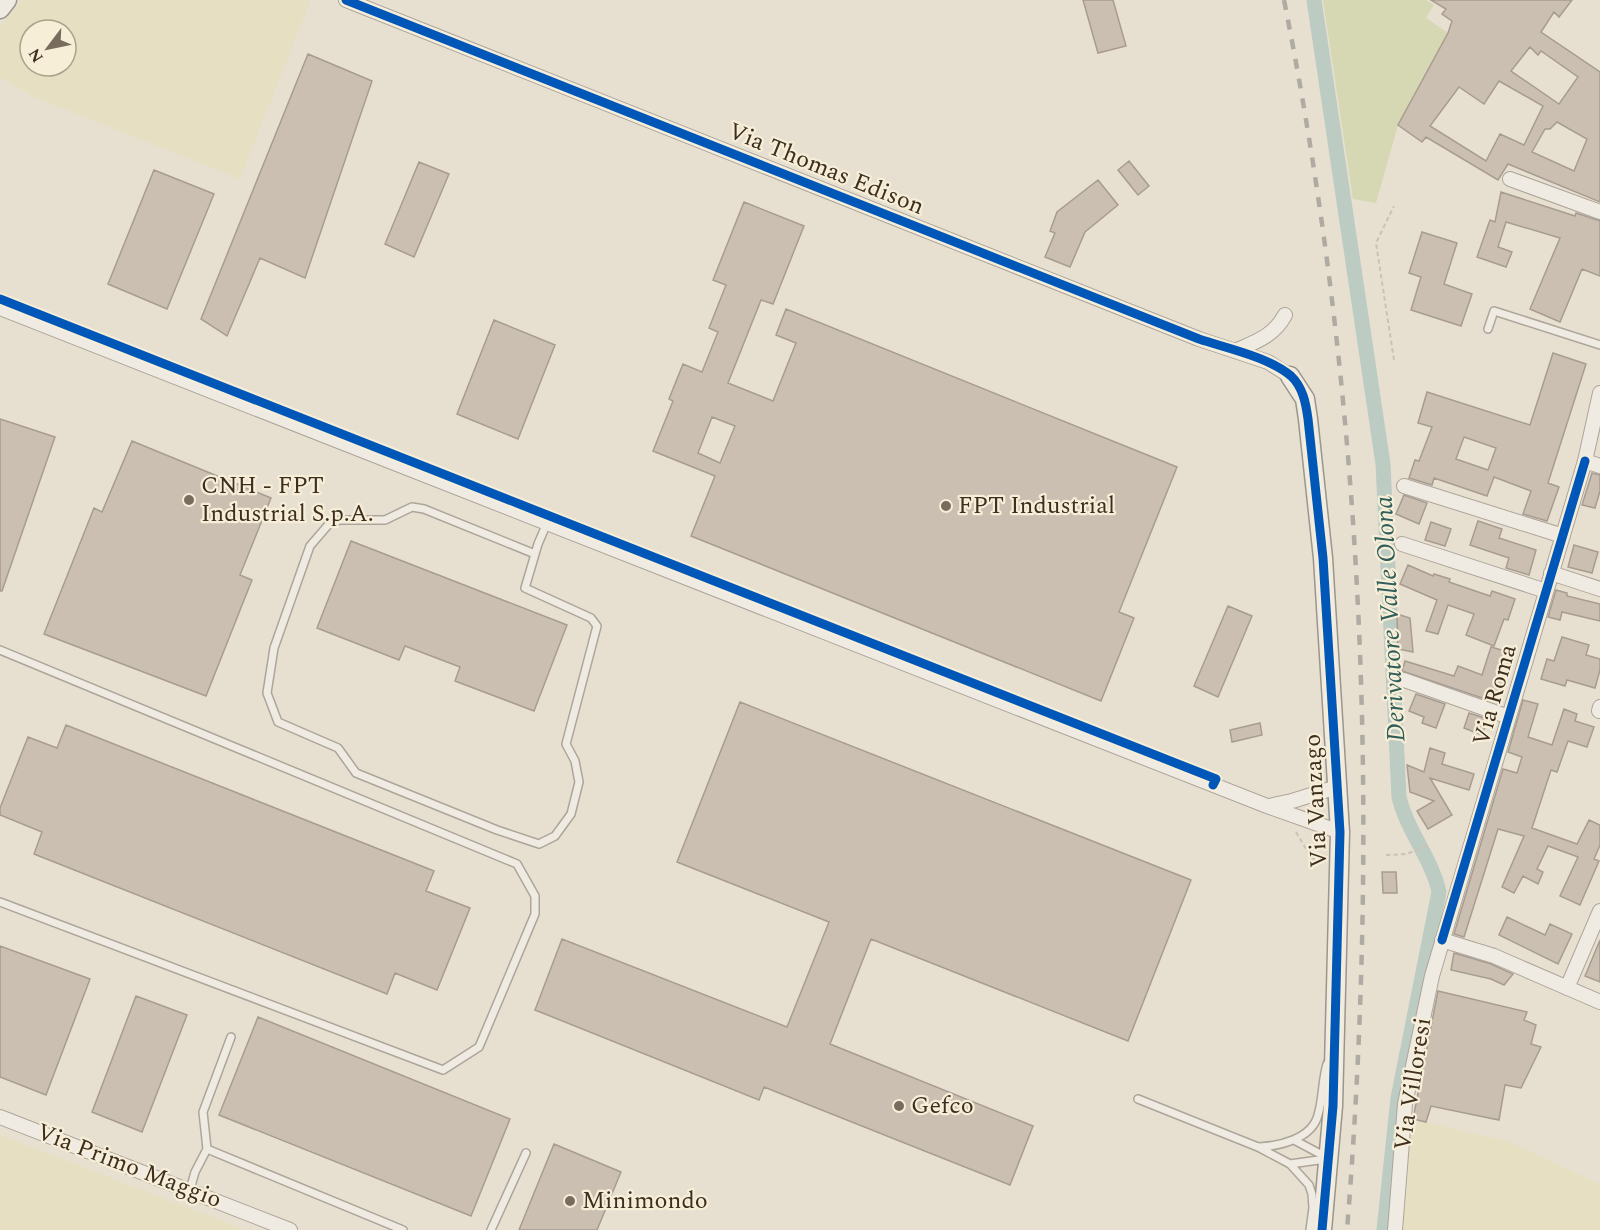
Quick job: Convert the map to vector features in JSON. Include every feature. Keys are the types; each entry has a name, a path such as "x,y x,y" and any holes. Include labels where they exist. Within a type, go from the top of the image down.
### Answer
{"street":[{"name":"Via Thomas Edison","path":"346,0 1199,339 1268,363 1290,376"},
{"path":"1510,179 1600,212"},
{"path":"0,308 1267,806 1340,832"},
{"path":"1235,351 1269,336 1280,325 1285,315"},
{"name":"Via Vanzago","path":"1290,376 1305,399 1308,419 1323,558 1340,832 1336,1033 1322,1230"},
{"name":"Via Roma","path":"1442,940 1585,460 1600,393"},
{"path":"1585,460 1600,466"},
{"path":"1404,486 1563,536"},
{"path":"1402,544 1546,591"},
{"path":"1551,573 1600,589"},
{"path":"1404,680 1509,717"},
{"path":"1267,806 1337,788"},
{"path":"1567,988 1600,911"},
{"path":"1442,940 1494,956 1600,1002"},
{"name":"Via Villoresi","path":"1395,1230 1406,1104 1432,976 1442,940"},
{"name":"Via Primo Maggio","path":"0,1117 290,1230"}],"lane":[{"path":"1488,329 1494,311 1600,345"},
{"path":"535,554 424,509 412,507 385,520 340,519 328,524 310,546 274,648 267,693 278,722 338,748 356,773 497,830 539,844 555,836 571,814 579,782 575,761 566,744 597,626 591,618 525,588 547,523"},
{"path":"0,650 517,864 535,896 535,914 479,1047 442,1070 0,902"},
{"path":"1258,1147 1273,1146 1294,1140 1305,1133 1318,1118 1324,1074 1336,1033"},
{"path":"190,1190 195,1172 207,1149 204,1112 231,1037"},
{"path":"1138,1099 1258,1147 1290,1164 1309,1185 1312,1194 1310,1230"},
{"path":"1294,1140 1328,1158"},
{"path":"207,1149 403,1230"},
{"path":"491,1230 526,1153"},
{"path":"1290,1164 1328,1158"}],"path":[{"path":"1394,206 1376,243 1394,360"},
{"path":"1299,837 1312,859 1326,858"},
{"path":"1386,855 1407,854 1428,845"}],"shaded area":[{"path":"20,0 311,0 240,179 34,97 0,77 0,28"},
{"path":"1412,1119 1510,1142 1600,1184 1600,1230 1403,1230"},
{"path":"0,1135 246,1230 0,1230"}],"green space":[{"path":"1323,0 1426,0 1434,5 1426,18 1448,33 1398,125 1376,203 1353,199"}],"building":[{"path":"1083,0 1113,0 1126,46 1098,53"},
{"path":"1431,0 1572,0 1559,17 1554,12 1541,32 1600,72 1600,202 1508,164 1498,180 1426,137 1422,142 1398,125 1448,33 1452,21 1442,14 1446,9","holes":["1530,47 1538,55 1541,51 1578,77 1559,104 1511,71","1499,81 1543,106 1524,145 1500,134 1486,161 1430,126 1459,87 1484,104","1557,122 1587,139 1574,171 1532,152 1545,129 1550,129"]},
{"path":"308,54 372,81 305,278 260,258 227,336 201,319"},
{"path":"1129,161 1149,186 1138,195 1118,170"},
{"path":"419,162 449,174 414,257 385,244"},
{"path":"154,170 214,194 167,309 108,284"},
{"path":"1098,180 1118,205 1085,232 1070,267 1045,257 1055,233 1050,231 1057,212"},
{"path":"1501,192 1575,216 1576,213 1600,221 1600,276 1582,269 1560,322 1530,309 1560,238 1506,222 1498,247 1512,252 1506,267 1477,257 1490,220 1495,222"},
{"name":"FPT Industrial","path":"744,202 804,226 773,304 761,300 728,383 773,401 796,343 776,335 786,309 1177,467 1119,612 1134,618 1101,701 691,536 715,476 653,451 673,401 669,399 683,364 702,372 718,332 709,328 726,285 713,280","holes":["712,417 735,426 720,463 698,453"]},
{"path":"1422,232 1457,243 1444,284 1472,294 1461,326 1411,310 1421,277 1409,273"},
{"path":"494,320 555,345 518,439 457,414"},
{"path":"1553,353 1586,364 1548,483 1559,487 1547,521 1523,514 1531,491 1494,477 1487,496 1434,478 1432,485 1409,478 1415,460 1419,461 1432,427 1418,423 1427,392 1530,425","holes":["1464,437 1496,448 1488,470 1456,459"]},
{"path":"0,419 55,437 2,591 0,591"},
{"path":"132,441 271,498 240,575 252,580 206,696 44,634 94,508 102,512"},
{"path":"1592,473 1600,475 1600,491 1595,508 1582,505"},
{"path":"1404,495 1427,503 1419,524 1396,514"},
{"path":"1478,521 1502,529 1499,538 1536,550 1529,575 1506,568 1509,558 1470,545"},
{"path":"1431,522 1451,529 1445,546 1425,540"},
{"path":"351,541 567,625 534,711 455,681 460,667 405,646 399,660 317,628"},
{"path":"1574,545 1598,552 1592,573 1568,567"},
{"path":"1408,565 1490,596 1492,591 1515,599 1508,620 1504,619 1494,646 1466,635 1474,614 1448,605 1438,634 1426,631 1437,600 1400,584"},
{"path":"1556,590 1567,593 1567,596 1600,604 1600,621 1562,612 1560,620 1548,617"},
{"path":"1228,606 1252,616 1218,697 1194,686"},
{"path":"1397,614 1410,618 1413,652 1398,649"},
{"path":"1562,637 1589,645 1586,655 1600,659 1600,670 1595,688 1567,680 1565,686 1541,679 1547,659 1554,661"},
{"path":"1491,647 1512,653 1497,703 1402,671 1405,661 1454,676 1458,666 1482,675"},
{"path":"1416,694 1445,704 1436,728 1422,723 1424,717 1409,711"},
{"path":"1523,700 1538,704 1528,737 1552,745 1564,709 1577,714 1575,721 1594,727 1587,747 1568,741 1557,772 1551,770 1532,828 1577,844 1589,820 1600,825 1600,845 1594,859 1599,861 1580,905 1560,896 1578,857 1548,846 1537,869 1543,872 1538,884 1523,876 1514,893 1502,887 1524,836 1498,829 1464,937 1454,934 1503,769 1517,773 1522,757 1508,752"},
{"path":"740,702 1191,880 1128,1041 871,939 830,1044 1033,1126 1010,1185 764,1087 759,1100 535,1010 562,939 787,1027 829,922 677,862"},
{"path":"1469,713 1488,719 1482,735 1464,728"},
{"path":"1260,723 1262,735 1232,742 1230,730"},
{"path":"66,725 434,871 426,891 470,908 437,990 395,973 387,994 34,854 42,832 0,815 0,808 28,737 57,748"},
{"path":"1430,748 1445,753 1442,764 1474,774 1469,790 1430,778 1452,815 1428,829 1417,811 1434,801 1410,792 1407,765 1424,772"},
{"path":"1382,872 1396,872 1397,893 1383,893"},
{"path":"1507,917 1545,935 1550,924 1572,934 1558,964 1499,935"},
{"path":"1600,940 1600,982 1585,976"},
{"path":"0,946 90,979 46,1095 0,1077"},
{"path":"1454,953 1491,964 1513,974 1504,985 1491,979 1451,970"},
{"path":"1438,991 1527,1012 1524,1020 1536,1025 1531,1044 1541,1047 1521,1088 1505,1085 1499,1120 1431,1106 1426,1122 1413,1119"},
{"path":"136,996 187,1015 142,1132 92,1112"},
{"path":"258,1017 510,1119 471,1216 219,1115"},
{"name":"Minimondo","path":"554,1144 621,1172 597,1230 519,1230"}],"waterway":[{"name":"Derivatore Valle Olona","path":"1314,0 1383,464 1399,797 1408,822 1431,868 1439,892 1398,1098 1384,1230"}],"railway":[{"path":"1284,0 1311,153 1333,306 1348,459 1358,613 1363,767 1362,921 1357,1076 1347,1230"}],"cycle path":[{"path":"346,0 1199,339 1259,358 1282,369 1295,380 1303,396 1307,413 1323,558 1340,832 1333,1106 1322,1230"},
{"path":"0,299 1216,779 1213,785"},
{"path":"1442,940 1585,461"}],"place":[{"name":"CNH - FPT Industrial S.p.A.","path":"189,500"},
{"name":"FPT Industrial","path":"946,506"},
{"name":"Gefco","path":"899,1106"},
{"name":"Minimondo","path":"570,1201"}]}
